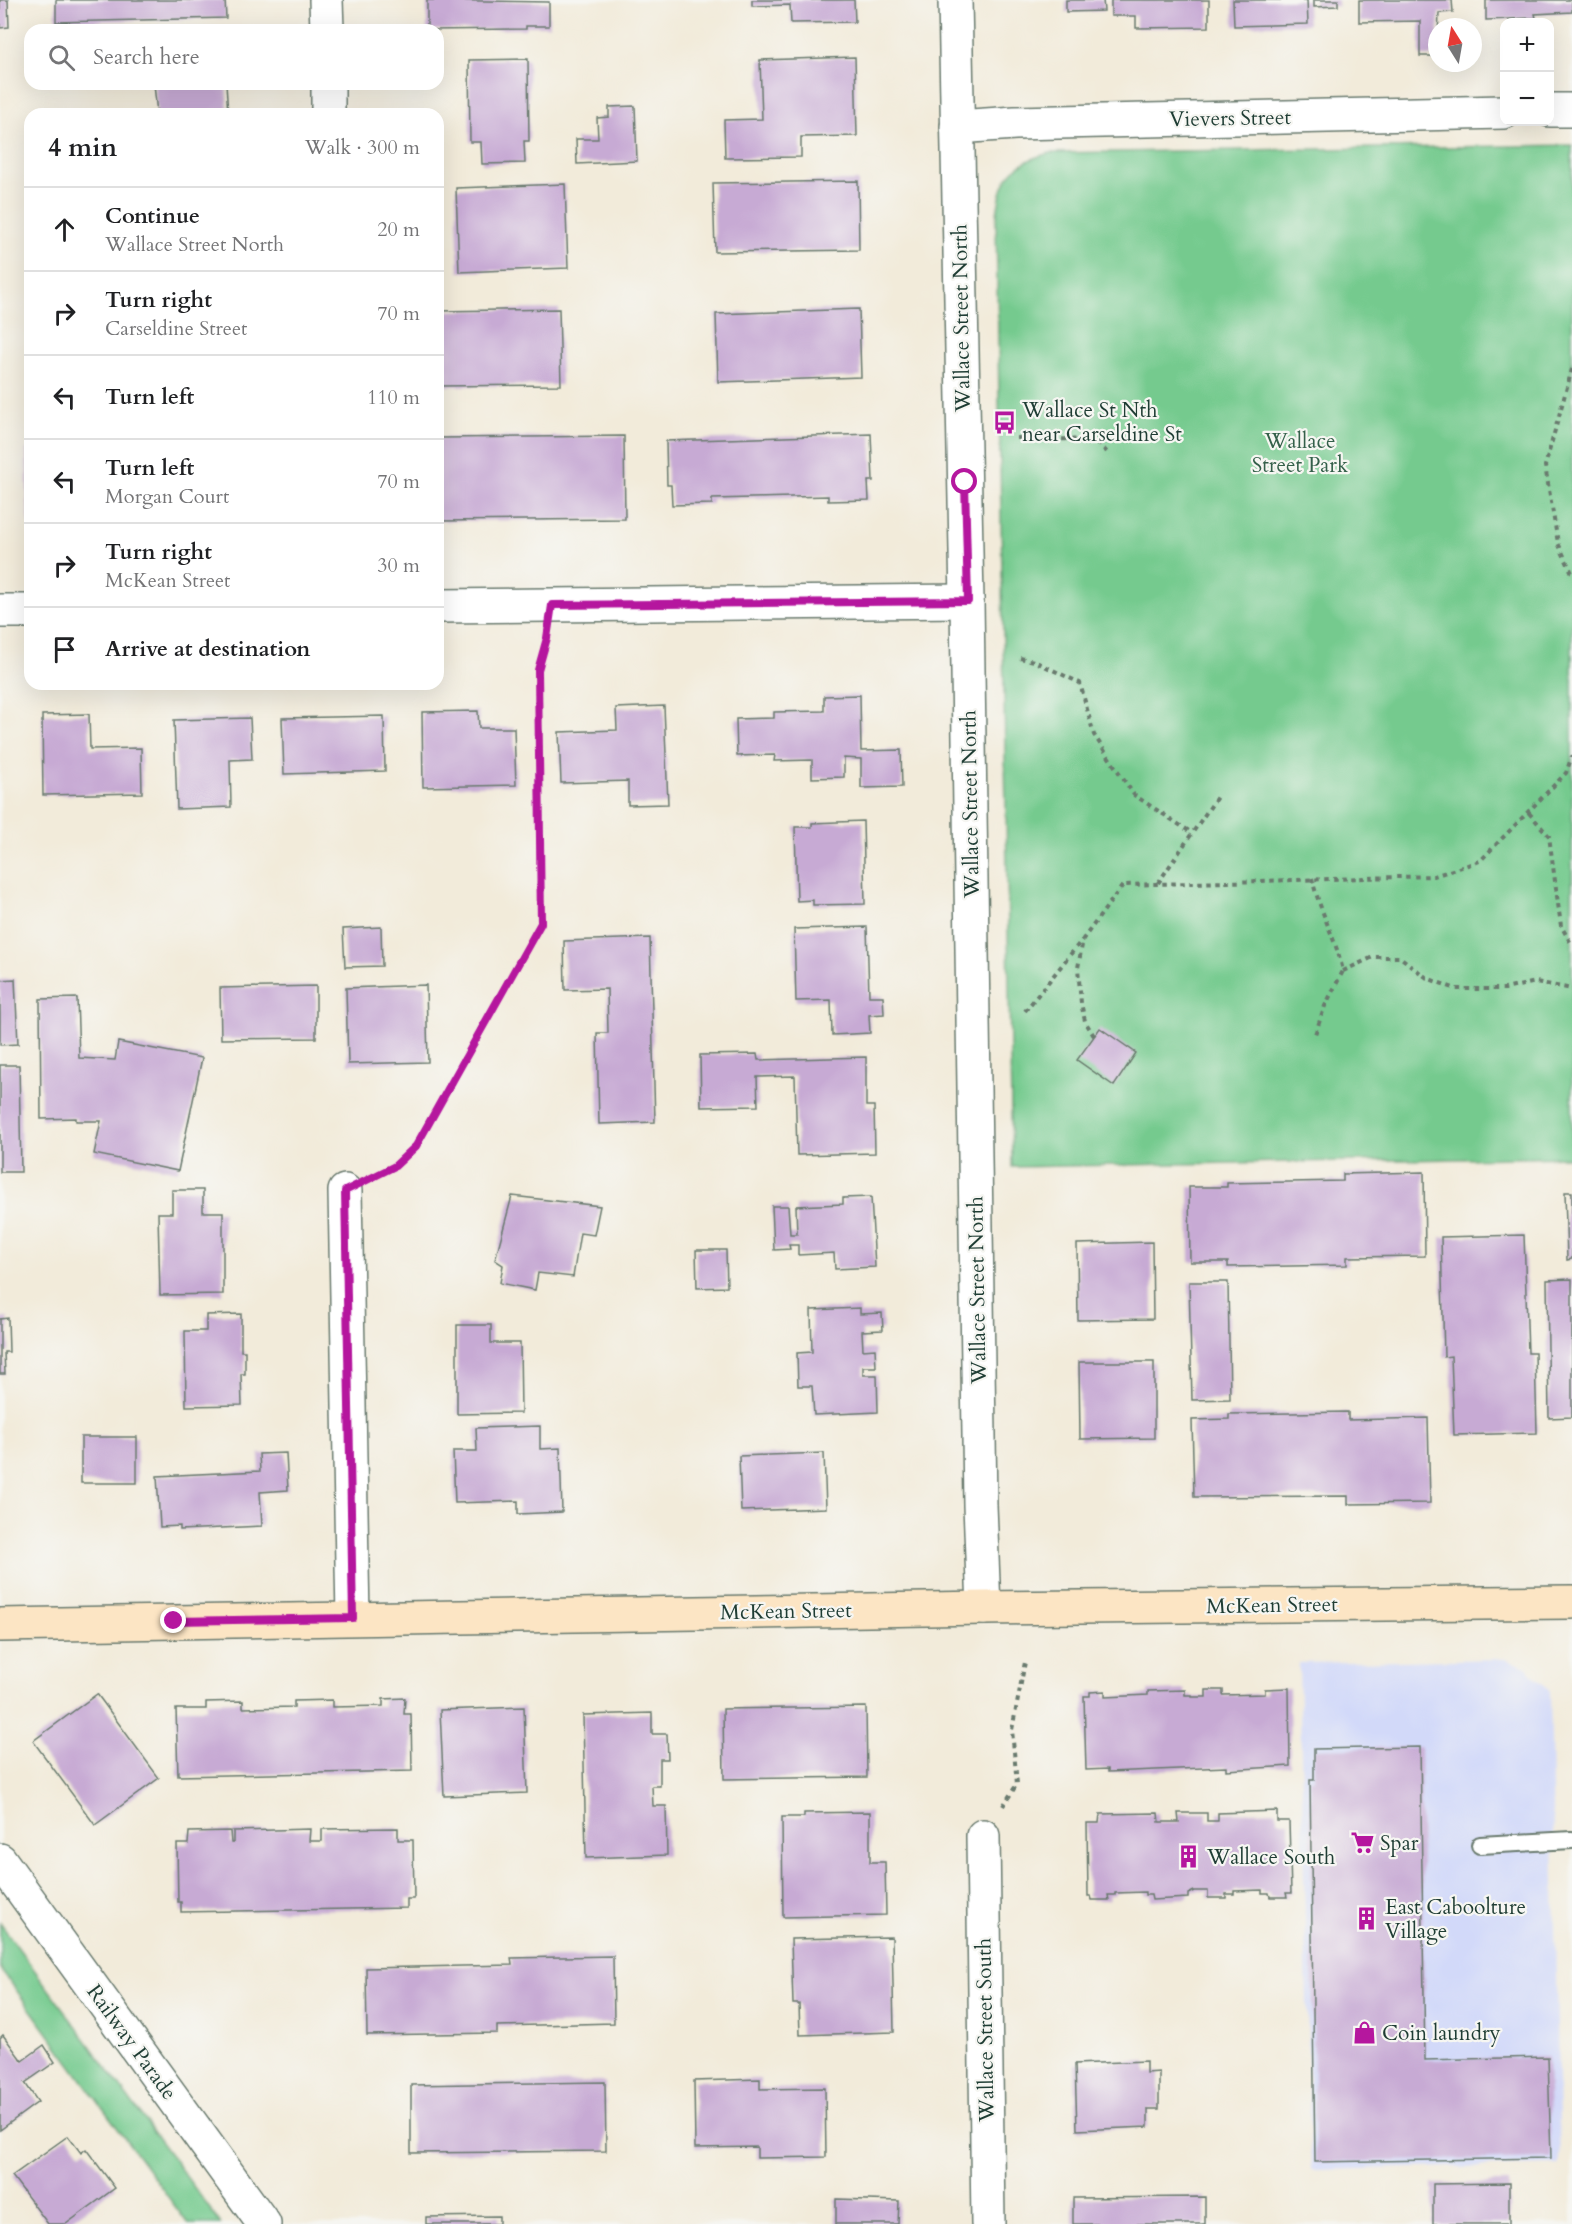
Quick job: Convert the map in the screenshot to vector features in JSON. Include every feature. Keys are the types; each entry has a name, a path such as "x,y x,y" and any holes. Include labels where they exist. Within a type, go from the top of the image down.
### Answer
{"main road":[{"name":"McKean Street","path":"0,1625 984,1608 1572,1602"}],"street":[{"path":"326,0 327,24"},
{"name":"Wallace Street North","path":"955,0 968,601 980,1505 984,1608"},
{"path":"328,90 328,108"},
{"path":"1554,110 1572,110"},
{"name":"Vievers Street","path":"957,128 1015,123 1500,112"},
{"path":"444,606 968,601"},
{"path":"0,611 24,611"},
{"path":"345,1191 353,1618"},
{"name":"Wallace Street South","path":"983,1836 988,2224"},
{"name":"Railway Parade","path":"0,1860 264,2224"}],"lane":[{"path":"1480,1845 1572,1839"}],"path":[{"path":"1572,369 1545,466 1558,543 1572,573"},
{"path":"1017,438 1094,440 1108,453"},
{"path":"345,1191 395,1166 416,1146 541,923 538,670 547,638 552,605"},
{"path":"1020,658 1034,661 1080,683 1094,735 1134,795 1192,833"},
{"path":"1025,1011 1123,885 1434,876 1480,861 1566,773 1572,756"},
{"path":"1158,884 1219,794"},
{"path":"1529,813 1549,836 1561,926 1572,945"},
{"path":"1312,878 1318,903 1340,955 1343,971"},
{"path":"1083,939 1078,968 1081,1003 1085,1021 1095,1036"},
{"path":"1314,1037 1325,1006 1343,971 1373,957 1400,957 1427,978 1456,989 1505,989 1536,982 1572,989"},
{"path":"983,1836 1017,1784 1011,1730 1025,1662"}],"shaded area":[{"path":"1506,1659 1526,1667 1550,1691 1560,2165 1311,2170 1299,1663"}],"green space":[{"name":"Wallace Street Park","path":"1572,145 1572,1157 1012,1167 996,221 1004,184 1009,175 1024,162 1050,153"},
{"path":"0,1923 221,2224 188,2224 0,1968"}],"building":[{"path":"0,0 8,0 9,27 0,28"},
{"path":"56,0 225,0 226,18 56,22"},
{"path":"427,0 549,2 549,26 526,26 526,29 444,30 444,24 427,24"},
{"path":"752,0 854,0 855,22 791,23 790,5 752,6"},
{"path":"1066,0 1103,0 1104,11 1066,12"},
{"path":"1111,0 1209,0 1209,27 1136,28 1136,16 1111,16"},
{"path":"1233,0 1307,0 1308,24 1234,26"},
{"path":"1314,0 1338,0 1338,6 1314,7"},
{"path":"1359,0 1452,0 1453,12 1439,13 1439,18 1428,18 1428,56 1420,56 1420,21 1359,22"},
{"path":"1486,0 1572,0 1572,12 1535,14 1536,18 1486,20"},
{"path":"855,57 857,136 801,137 801,157 725,158 724,120 762,119 760,60"},
{"path":"528,59 529,141 524,141 525,163 482,164 481,142 470,142 469,60"},
{"path":"155,90 226,90 228,108 156,108"},
{"path":"635,106 637,161 577,164 576,139 598,139 597,118 609,117 609,107"},
{"path":"858,181 859,250 715,252 713,183"},
{"path":"565,184 568,268 459,272 456,188"},
{"path":"559,309 561,385 444,386 444,311"},
{"path":"859,309 861,377 718,382 716,314"},
{"path":"871,434 873,481 868,481 869,500 828,501 828,496 712,499 712,504 672,505 671,485 667,485 666,441"},
{"path":"624,436 625,519 444,521 444,438"},
{"path":"860,695 861,751 901,750 902,787 861,788 861,759 844,758 844,777 812,778 812,760 774,761 775,755 737,756 736,719 774,718 774,712 824,711 824,696"},
{"path":"664,706 668,804 628,805 628,781 561,783 559,732 617,730 616,708"},
{"path":"478,711 479,728 514,728 516,785 423,787 422,712"},
{"path":"89,714 90,749 141,748 142,793 43,795 42,715"},
{"path":"384,716 385,771 284,774 282,718"},
{"path":"250,718 252,759 230,760 231,807 177,809 174,720"},
{"path":"863,821 865,904 813,905 813,900 797,901 795,827 812,827 812,823"},
{"path":"381,927 382,966 345,967 343,929"},
{"path":"867,927 869,996 883,996 884,1014 869,1015 870,1033 832,1035 831,1000 796,1001 794,929"},
{"path":"650,938 655,1122 599,1124 597,1033 608,1033 607,989 565,990 564,941"},
{"path":"15,979 18,1044 0,1045 0,980"},
{"path":"426,985 428,1062 348,1064 346,988"},
{"path":"316,986 316,1038 221,1039 220,988"},
{"path":"77,998 79,1058 115,1060 118,1042 202,1058 178,1171 94,1154 101,1121 76,1121 76,1118 41,1119 40,999"},
{"path":"1100,1028 1136,1053 1114,1086 1077,1060"},
{"path":"757,1054 758,1060 866,1057 866,1106 874,1106 875,1153 797,1155 795,1076 757,1077 758,1106 701,1107 700,1055"},
{"path":"0,1065 19,1065 21,1172 0,1172"},
{"path":"1424,1172 1425,1256 1347,1257 1347,1265 1228,1267 1228,1262 1190,1262 1189,1187 1227,1187 1227,1183 1343,1181 1343,1174"},
{"path":"172,1190 203,1190 203,1212 223,1212 223,1294 160,1295 158,1213 172,1213"},
{"path":"1565,1192 1572,1192 1572,1259 1567,1260"},
{"path":"512,1196 600,1206 594,1235 580,1233 573,1277 538,1273 535,1290 500,1283 503,1265 495,1260"},
{"path":"871,1197 875,1267 835,1269 834,1253 798,1255 798,1245 789,1245 790,1249 774,1250 772,1206 788,1206 790,1234 797,1234 796,1206 843,1204 843,1198"},
{"path":"1524,1235 1528,1353 1535,1353 1537,1433 1454,1435 1451,1356 1444,1357 1441,1237"},
{"path":"1152,1242 1153,1319 1078,1320 1077,1244"},
{"path":"696,1250 726,1250 727,1287 697,1288"},
{"path":"1572,1279 1572,1417 1549,1418 1547,1280"},
{"path":"1189,1282 1228,1282 1230,1399 1192,1400"},
{"path":"860,1308 860,1314 882,1313 883,1330 862,1331 863,1350 875,1349 876,1367 863,1367 863,1375 877,1375 878,1412 814,1415 812,1386 798,1386 797,1353 812,1352 811,1310"},
{"path":"241,1314 241,1351 245,1351 245,1374 241,1374 242,1405 186,1406 185,1331 206,1331 206,1315"},
{"path":"8,1318 9,1352 4,1352 5,1374 0,1374 0,1319"},
{"path":"457,1325 491,1325 491,1343 520,1343 521,1413 457,1414"},
{"path":"1079,1362 1154,1362 1154,1438 1080,1439"},
{"path":"1348,1412 1348,1420 1428,1418 1430,1503 1348,1504 1348,1496 1194,1497 1192,1420 1229,1419 1229,1414"},
{"path":"540,1426 540,1449 560,1448 562,1512 518,1514 518,1501 455,1503 453,1451 477,1451 476,1428"},
{"path":"81,1437 137,1437 137,1483 81,1483"},
{"path":"286,1453 288,1490 260,1492 262,1526 180,1530 180,1526 160,1527 157,1476 260,1471 259,1454"},
{"path":"824,1453 826,1508 741,1511 739,1456"},
{"path":"1289,1688 1290,1766 1226,1770 1226,1767 1108,1772 1108,1769 1086,1770 1084,1696 1090,1696 1090,1692 1105,1691 1105,1697 1148,1695 1148,1691 1185,1690 1185,1695 1206,1697 1206,1690 1223,1690 1223,1695 1265,1694 1265,1689"},
{"path":"97,1694 159,1778 95,1825 33,1741"},
{"path":"405,1698 404,1714 411,1714 412,1771 178,1776 176,1709 206,1709 206,1702 243,1701 243,1708 294,1707 294,1701 332,1700 332,1707 383,1706 383,1699"},
{"path":"524,1707 527,1793 444,1796 440,1710"},
{"path":"866,1707 867,1777 724,1779 723,1709"},
{"path":"652,1713 652,1734 667,1734 668,1759 660,1759 660,1786 652,1786 653,1806 666,1806 667,1855 586,1858 583,1715"},
{"name":"East Caboolture Village","path":"1420,1747 1425,2060 1548,2057 1551,2158 1315,2162 1310,1780 1314,1780 1314,1749"},
{"name":"Wallace South","path":"1277,1811 1277,1821 1289,1821 1291,1893 1286,1893 1287,1897 1270,1897 1269,1893 1262,1893 1262,1890 1234,1891 1234,1894 1226,1894 1226,1898 1208,1898 1208,1891 1194,1891 1188,1894 1188,1898 1152,1900 1151,1895 1145,1895 1145,1892 1115,1893 1115,1895 1108,1895 1109,1900 1092,1900 1091,1896 1088,1896 1087,1823 1099,1823 1100,1814 1158,1813 1159,1822 1179,1822 1178,1813 1207,1813 1207,1821 1218,1821 1218,1813"},
{"path":"870,1812 870,1862 885,1862 886,1915 783,1917 782,1817 804,1817 804,1813"},
{"path":"398,1828 398,1840 413,1840 414,1899 407,1899 407,1908 181,1912 181,1902 178,1902 177,1844 188,1844 189,1832 230,1831 231,1843 233,1843 233,1831 310,1829 309,1841 322,1841 322,1829"},
{"path":"892,1937 894,2032 800,2035 799,2004 793,2004 791,1939"},
{"path":"613,1956 614,2023 497,2026 497,2033 367,2035 366,1968 512,1965 511,1958"},
{"path":"3,2035 22,2061 44,2045 55,2062 25,2083 38,2102 0,2130 0,2038"},
{"path":"1146,2061 1146,2073 1159,2072 1159,2109 1148,2109 1148,2127 1077,2130 1075,2064"},
{"path":"760,2079 760,2089 825,2088 826,2157 757,2158 757,2147 695,2148 694,2081"},
{"path":"605,2082 606,2151 411,2153 411,2085"},
{"path":"68,2136 81,2153 86,2149 115,2188 66,2224 48,2224 12,2176"},
{"path":"1509,2183 1509,2224 1433,2224 1433,2184"},
{"path":"1205,2197 1205,2224 1073,2224 1073,2198"},
{"path":"836,2199 899,2201 898,2224 836,2224"},
{"path":"499,2216 499,2224 426,2224 426,2217"}],"place":[{"name":"Wallace St Nth near Carseldine St","path":"1004,422"},
{"name":"Spar","path":"1362,1843"},
{"name":"Wallace South","path":"1189,1857"},
{"name":"East Caboolture Village","path":"1367,1919"},
{"name":"Coin laundry","path":"1364,2033"}],"route":[{"path":"174,1621 353,1618 345,1191 395,1166 416,1146 541,923 538,670 547,638 552,605 968,601 965,482"}]}
